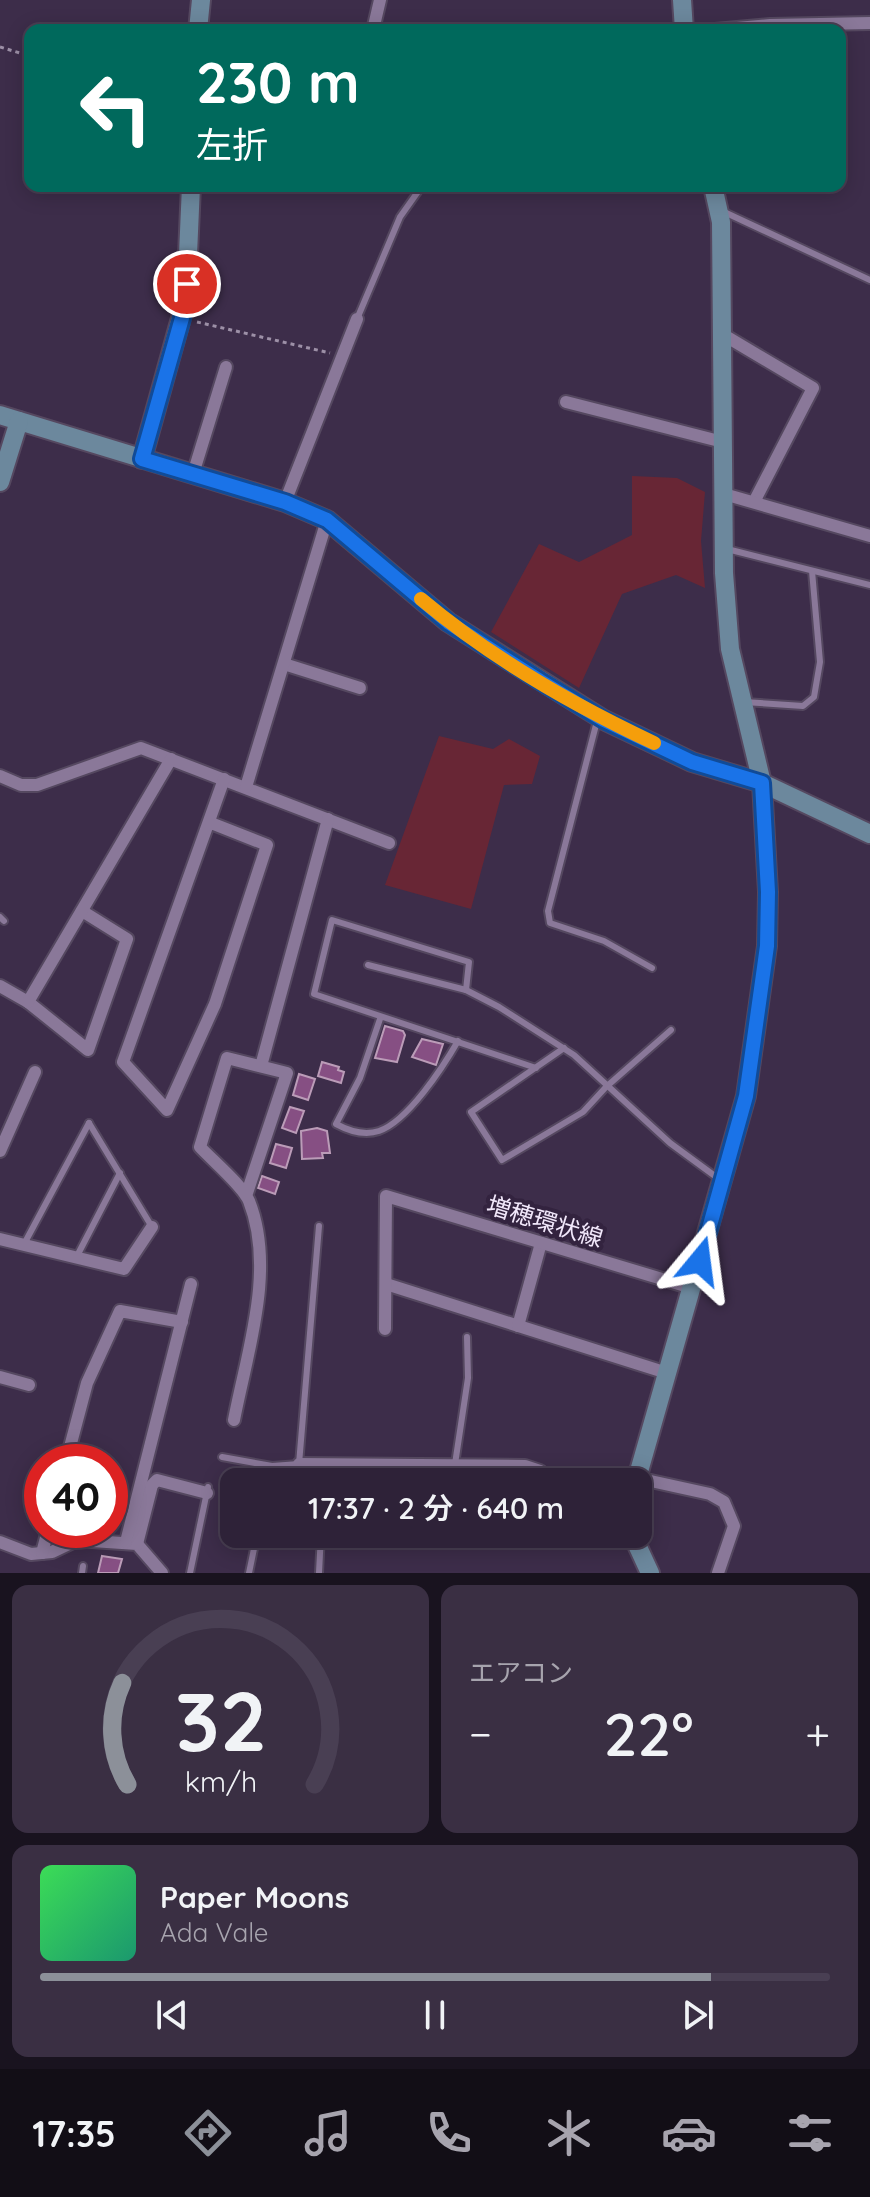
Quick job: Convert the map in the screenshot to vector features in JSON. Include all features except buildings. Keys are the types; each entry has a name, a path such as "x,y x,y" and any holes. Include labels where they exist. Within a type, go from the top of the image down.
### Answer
{"street":[{"path":"199,24 201,0"},
{"path":"374,24 380,0"},
{"path":"682,0 684,24"},
{"path":"846,24 870,23"},
{"path":"142,459 182,318 187,284 191,192"},
{"path":"639,1468 746,1096 767,946 768,892 762,783 730,649 724,548 718,210 714,192"},
{"path":"285,502 357,319"},
{"path":"722,334 813,388 754,502"},
{"path":"193,474 226,367"},
{"path":"566,402 723,442"},
{"path":"0,415 285,502 327,520 448,622 598,716 692,762 762,783 870,834"},
{"path":"0,482 19,421"},
{"path":"724,494 870,536"},
{"path":"246,787 327,520"},
{"path":"284,664 360,688"},
{"path":"0,776 21,785 37,785 141,748 389,843"},
{"path":"28,1002 171,759"},
{"path":"211,823 267,845 215,1004 167,1110 123,1062 211,823 224,779"},
{"path":"261,1066 328,819"},
{"path":"0,986 28,1002 88,1050 127,939 82,911"},
{"path":"234,1420 260,1281 258,1244 246,1196 200,1147 227,1058 287,1073 246,1196"},
{"path":"0,1151 35,1072"},
{"name":"増穂環状線","path":"386,1284 386,1196 692,1288"},
{"path":"0,1239 124,1269 152,1227"},
{"path":"518,1326 541,1243"},
{"path":"132,1543 191,1284"},
{"path":"385,1329 386,1284 667,1373"},
{"path":"71,1444 87,1383 120,1311 182,1322"},
{"path":"0,1377 29,1385"},
{"path":"299,1464 531,1468"},
{"path":"132,1543 152,1485 157,1480 208,1490"},
{"path":"652,1483 710,1494 724,1502 734,1526 718,1573"},
{"path":"0,1542 31,1554 77,1540 132,1543 162,1573"},
{"path":"42,1553 43,1548"},
{"path":"638,1548 650,1573"}],"lane":[{"path":"357,319 400,217 418,192"},
{"path":"718,210 870,280"},
{"path":"724,548 870,585"},
{"path":"743,702 803,706 814,697 820,662 812,571"},
{"path":"598,716 548,911 550,923 604,941 652,968"},
{"path":"466,990 469,962 332,920 314,994 380,1019 536,1068"},
{"path":"368,965 466,990 564,1048 670,1143 722,1181"},
{"path":"380,1019 360,1078 336,1124 352,1132 379,1131 405,1112 443,1068 458,1041"},
{"path":"564,1048 471,1112 502,1160 583,1112 606,1087 671,1030"},
{"path":"23,1246 89,1123 152,1227"},
{"path":"75,1259 120,1173"},
{"path":"222,1457 272,1466 299,1464 319,1226"},
{"path":"455,1465 468,1378 467,1337"},
{"path":"320,1463 320,1468"},
{"path":"190,1573 208,1490"},
{"path":"249,1573 254,1548"},
{"path":"319,1573 320,1548"}],"path":[{"path":"0,47 24,54"},
{"path":"182,318 341,356"}],"shaded area":[{"path":"632,476 677,478 705,492 701,541 705,588 676,575 622,594 579,688 491,632 539,544 579,562 632,535"},
{"path":"439,736 493,749 509,739 540,756 532,784 504,785 471,909 385,885"}],"slow traffic":[{"path":"421,599 448,622 540,681 604,720 654,743"}],"route":[{"path":"187,284 182,318 142,459 285,502 327,520 448,622 604,720 692,762 762,783 768,892 767,946 746,1096 700,1261"}]}
